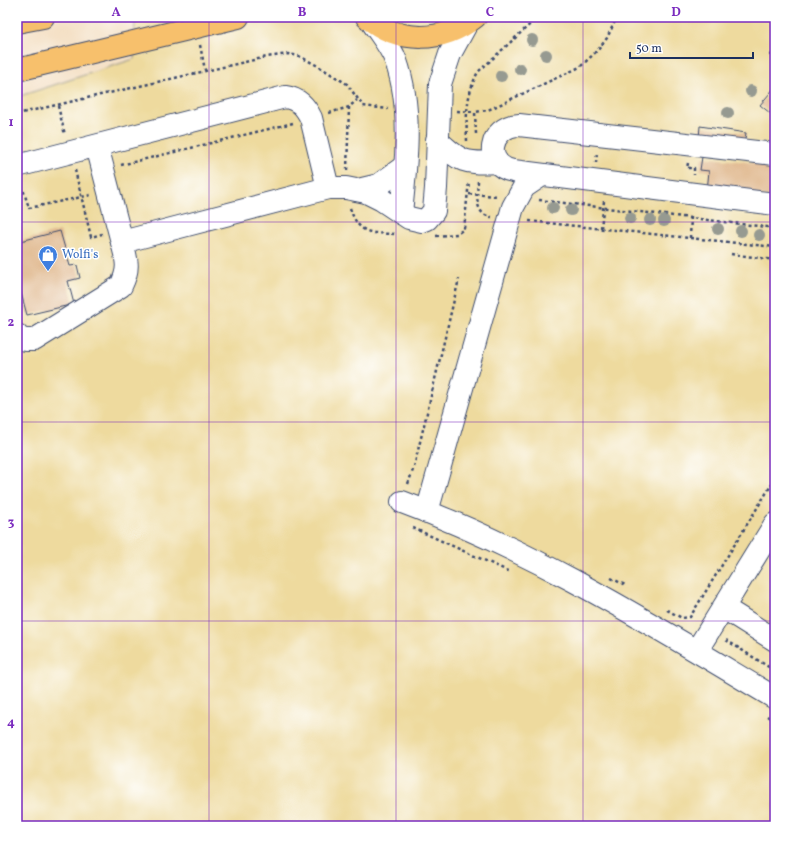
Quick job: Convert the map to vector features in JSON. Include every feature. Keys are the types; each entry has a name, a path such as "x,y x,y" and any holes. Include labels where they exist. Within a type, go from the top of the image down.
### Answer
{"main road":[{"path":"17,22 43,17"},
{"path":"17,70 238,17"},
{"path":"369,19 394,33 419,37 444,34 471,20"}],"street":[{"path":"369,19 395,60 405,93 405,166 401,214"},
{"path":"122,242 328,188 358,190 374,196 401,214 414,220 427,219 434,211 438,99 443,72 450,54 471,20"},
{"path":"17,166 285,97 298,100 303,104 311,118 328,188"},
{"path":"513,205 501,166 493,151 495,139 502,130 513,125 775,154"},
{"path":"437,140 452,154 471,163 501,166 542,175 775,204"},
{"path":"18,338 34,340 121,286 127,274 128,266 97,146"},
{"path":"436,188 471,163"},
{"path":"358,190 379,185 405,166"},
{"path":"427,512 513,205 524,187 542,175"},
{"path":"402,502 427,512 588,587 697,650 775,698"},
{"path":"697,650 711,630 775,524"},
{"path":"724,608 775,640"}],"path":[{"path":"471,163 466,112 472,81 478,72 538,17"},
{"path":"488,110 580,67 598,50 607,38 617,17"},
{"path":"196,26 206,70"},
{"path":"770,56 775,50"},
{"path":"17,114 206,70 288,54 299,56 347,84"},
{"path":"103,170 311,118"},
{"path":"17,194 24,192 29,208 92,195 91,190"},
{"path":"469,194 513,205 775,247"},
{"path":"513,205 775,228"},
{"path":"731,254 775,260"},
{"path":"690,617 775,479"},
{"path":"610,577 630,588"},
{"path":"662,607 682,618 690,617 775,671"}],"sand":[{"path":"135,17 775,17 775,826 17,826 17,97 134,59"}],"building":[{"path":"775,87 775,117 760,105"},
{"path":"700,126 746,133 744,145 699,138"},
{"path":"702,157 775,165 775,198 707,191 709,171 700,170"},
{"name":"Wolfi's","path":"60,231 70,266 77,265 80,278 68,281 74,304 27,315 17,278 17,242"}],"place":[{"name":"Wolfi's","path":"48,272"}]}
